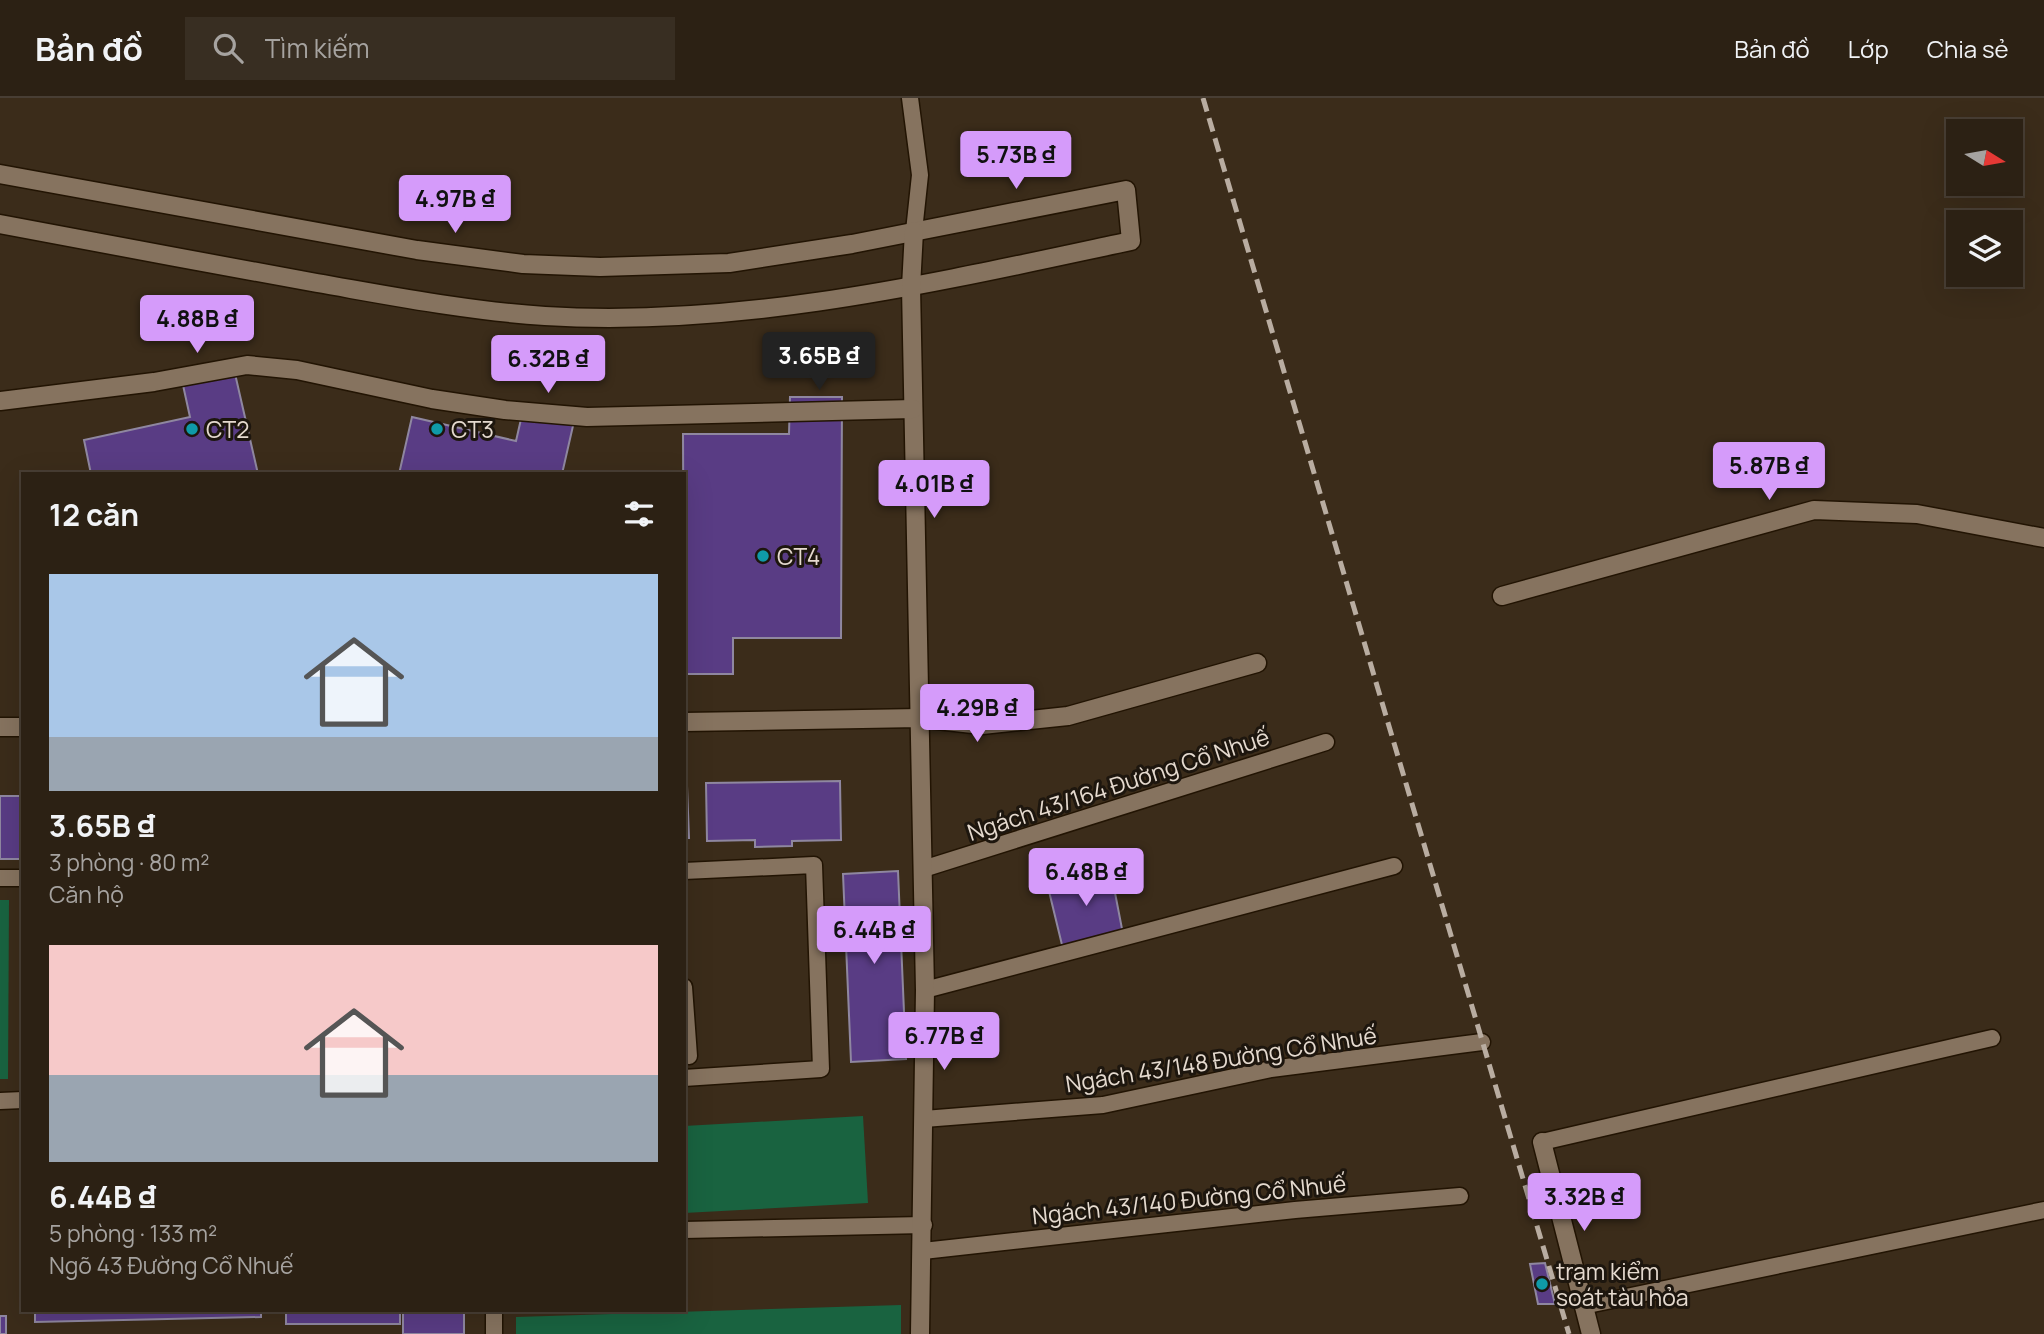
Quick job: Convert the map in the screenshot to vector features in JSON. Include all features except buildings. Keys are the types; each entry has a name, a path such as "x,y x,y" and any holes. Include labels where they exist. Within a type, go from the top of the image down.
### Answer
{"street":[{"path":"0,174 417,250 523,264 600,267 729,264 852,244 1126,190 1131,241 911,288 780,309 663,316 545,316 405,298 0,224"},
{"path":"914,231 911,288 925,990 924,1225 920,1334"},
{"path":"0,401 154,382 247,365 297,369 432,399 587,418 913,409"},
{"path":"1502,596 1814,510 1917,514 2044,538"},
{"path":"686,722 919,718 982,725 1068,716 1256,663"},
{"path":"0,727 21,727"},
{"path":"1542,1142 1591,1334"}],"lane":[{"path":"910,98 920,175 914,231"},
{"name":"Ngách 43/164 Đường Cổ Nhuế","path":"923,869 1326,741"},
{"path":"686,871 814,865 821,1069 686,1078"},
{"path":"925,990 1394,866"},
{"path":"0,878 21,878"},
{"path":"686,1015 689,1056"},
{"path":"1542,1142 1992,1038"},
{"name":"Ngách 43/148 Đường Cổ Nhuế","path":"924,1119 1103,1105 1271,1069 1482,1042"},
{"path":"0,1101 21,1100"},
{"name":"Ngách 43/140 Đường Cổ Nhuế","path":"923,1251 1267,1213 1460,1196"},
{"path":"1583,1306 2044,1210"},
{"path":"686,1230 924,1225"},
{"path":"494,1312 494,1334"}],"green space":[{"path":"0,900 9,900 8,1079 0,1079"},
{"path":"863,1116 868,1203 686,1213 686,1126"},
{"path":"901,1305 901,1334 516,1334 516,1317"}],"railway":[{"path":"1203,98 1569,1334"}],"place":[{"name":"CT2","path":"192,429"},
{"name":"CT3","path":"437,429"},
{"name":"CT4","path":"763,556"},
{"name":"trạm kiểm soát tàu hỏa","path":"1542,1284"}]}
